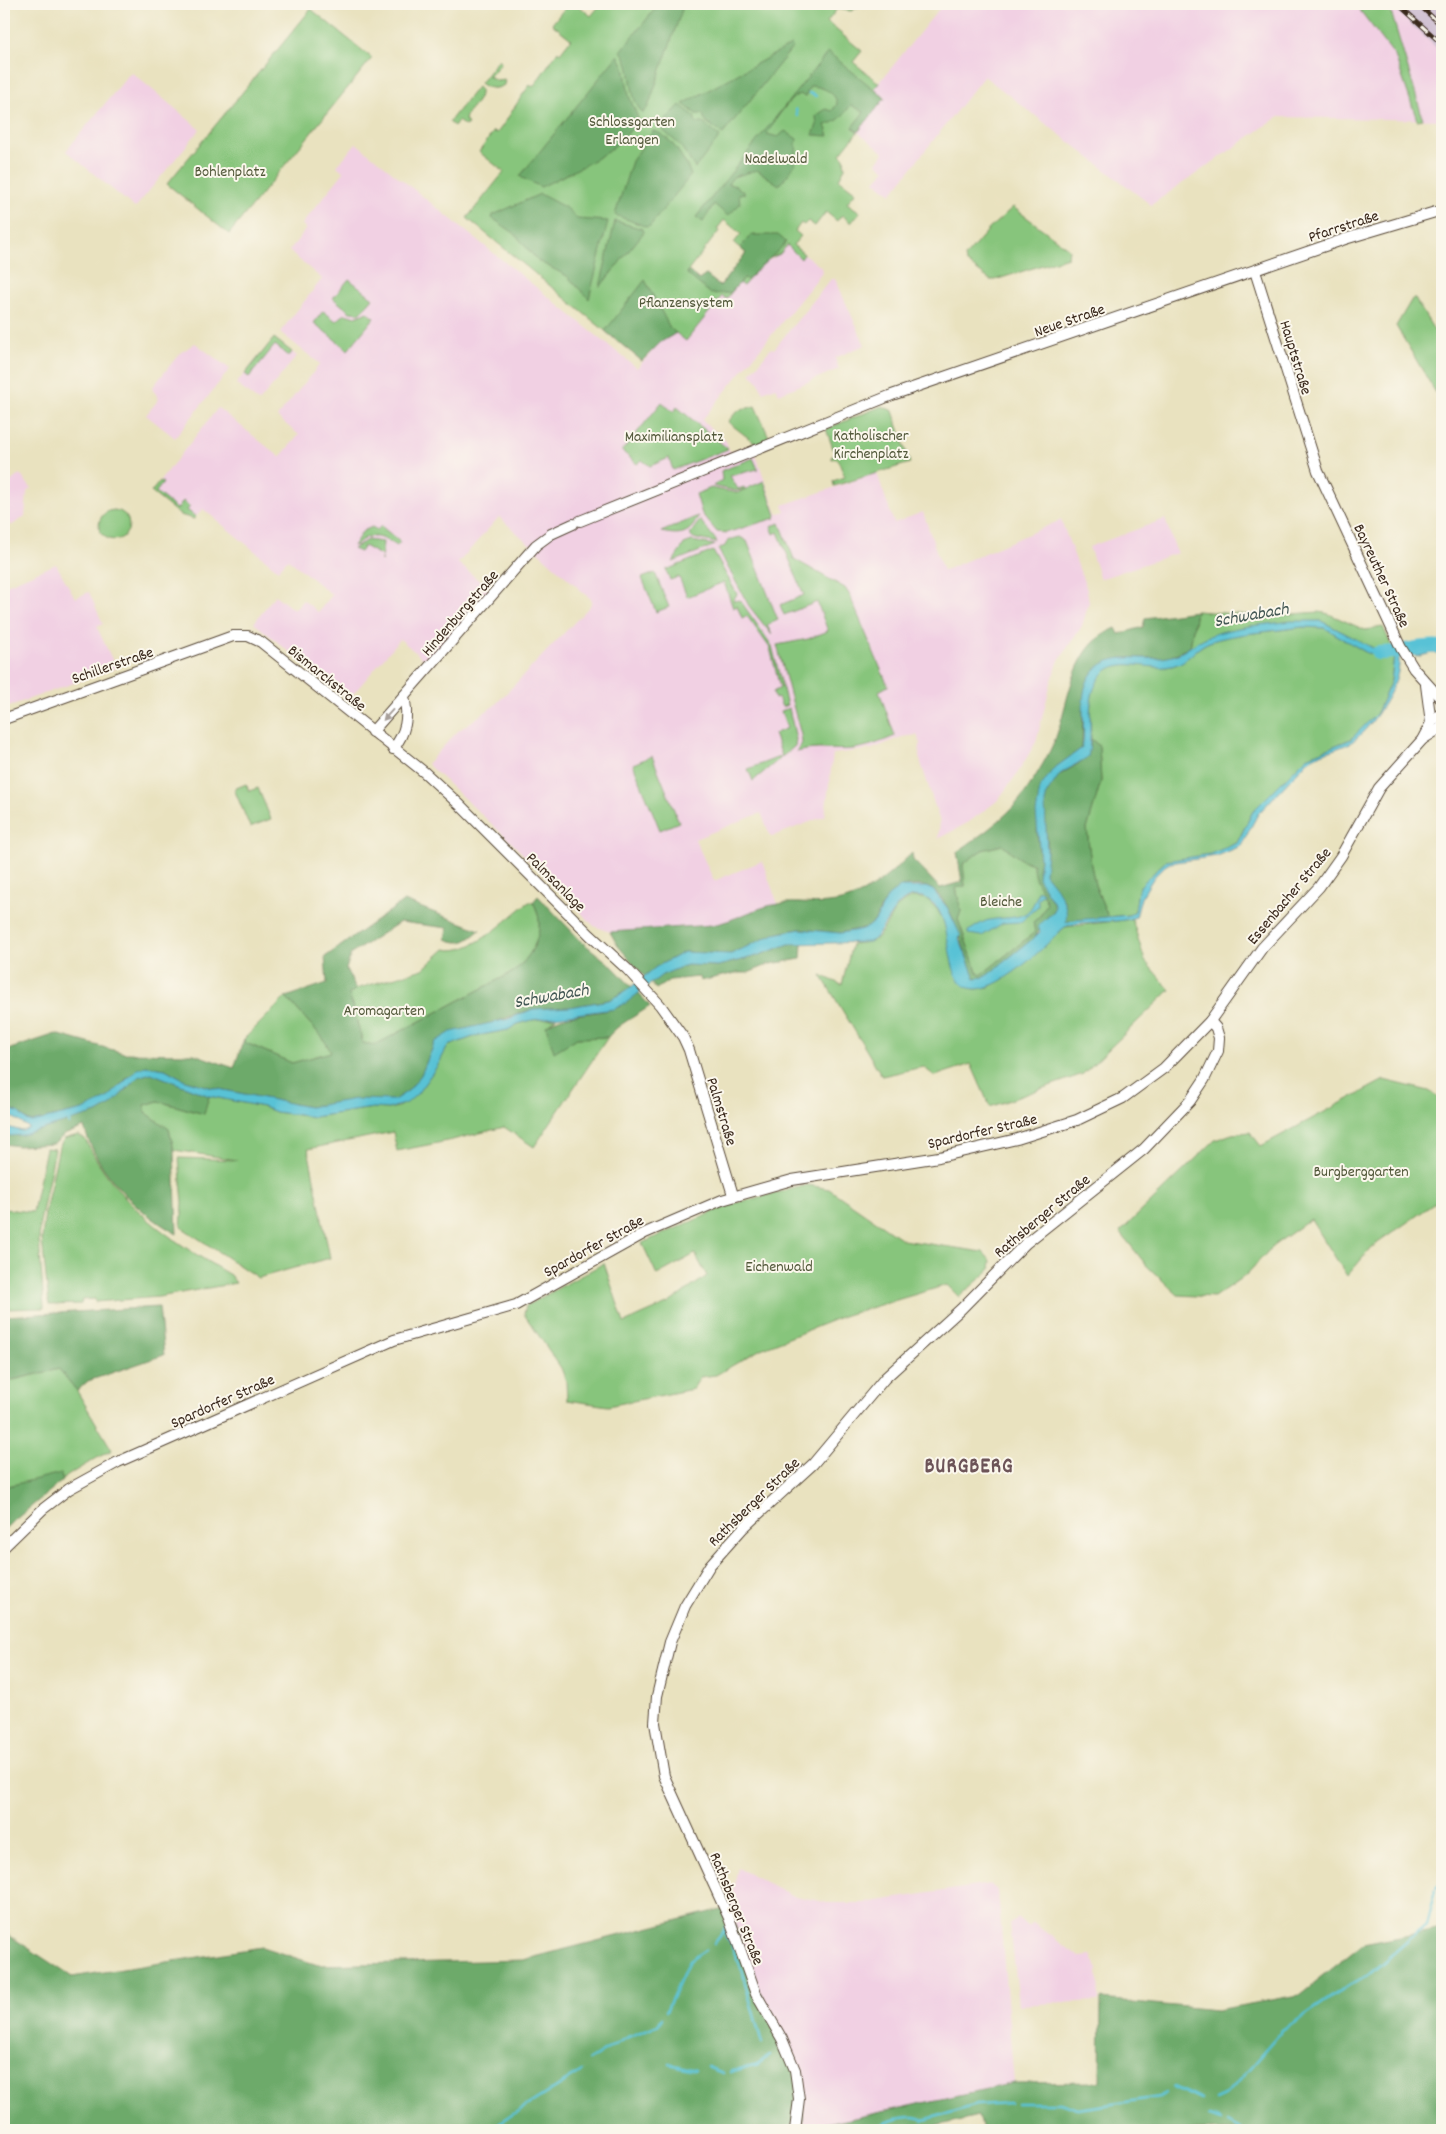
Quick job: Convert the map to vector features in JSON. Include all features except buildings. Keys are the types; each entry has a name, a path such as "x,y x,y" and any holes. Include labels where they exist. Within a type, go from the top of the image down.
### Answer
{"street":[{"name":"Pfarrstraße","path":"1255,270 1442,210"},
{"name":"Neue Straße","path":"536,545 551,534 577,523 892,395 1255,270"},
{"name":"Hauptstraße","path":"1255,270 1311,453"},
{"name":"Bayreuther Straße","path":"1311,453 1398,640 1414,669 1442,700"},
{"name":"Hindenburgstraße","path":"372,732 536,545"},
{"name":"Bismarckstraße","path":"230,638 244,635 261,642 402,756"},
{"name":"Schillerstraße","path":"4,719 230,638"},
{"path":"1426,684 1431,723"},
{"path":"393,749 403,736 408,711 404,697"},
{"name":"Essenbacher Straße","path":"1210,1021 1262,948 1319,887 1341,856 1379,788 1422,740 1431,723 1442,712"},
{"name":"Essenbacher Straße","path":"1422,740 1442,727"},
{"name":"Palmsanlage","path":"402,756 460,805 590,935 627,969 656,1000 683,1037"},
{"name":"Spardorfer Straße","path":"4,1547 43,1509 69,1489 118,1462 394,1340 516,1305 642,1235 734,1195 810,1176 939,1157 1017,1139 1077,1120 1124,1098 1142,1085 1173,1060 1210,1021"},
{"name":"Rathsberger Straße","path":"795,2130 799,2099 795,2070 782,2039 756,1994 729,1918 664,1776 655,1723 657,1696 670,1642 685,1606 710,1565 743,1528 813,1464 885,1378 961,1309 1026,1244 1144,1149 1190,1101 1204,1080 1218,1051 1219,1038 1210,1021"},
{"name":"Palmstraße","path":"683,1037 689,1050 734,1195"}],"shaded area":[{"path":"941,4 1389,4 1442,53 1442,120 1278,117 1151,205 984,76 891,194 875,181 885,170 877,163 884,153 858,132 885,98 874,89 939,9"},
{"path":"1389,4 1442,4 1442,53"},
{"path":"131,72 200,129 135,208 66,151"},
{"path":"356,143 637,368 661,342 676,333 686,341 722,295 739,283 743,286 760,265 773,258 787,245 801,259 804,254 821,267 822,273 702,420 726,441 730,452 747,446 754,450 777,514 785,511 783,505 877,473 894,523 923,512 943,571 1061,520 1087,590 1089,602 1082,626 1059,660 1051,682 1036,742 1017,774 997,801 969,822 938,839 940,822 919,757 920,743 917,735 902,737 872,749 833,754 825,816 771,837 761,813 695,839 714,881 762,861 778,904 725,923 610,932 594,926 510,841 427,764 458,731 495,705 590,606 592,600 499,517 458,563 493,592 429,664 400,639 348,700 254,623 275,595 294,610 303,600 318,612 332,595 288,559 278,570 203,509 194,519 180,515 151,492 218,408 280,457 299,435 277,417 320,364 280,332 322,279 289,251 306,229 302,224 344,172 337,166"},
{"path":"831,279 835,279 865,345 835,358 839,369 779,394 776,387 763,392 758,381 750,374 771,348 774,349"},
{"path":"274,338 297,356 259,402 236,384"},
{"path":"195,343 230,369 175,438 146,415 159,399 152,388 179,354"},
{"path":"20,474 31,488 27,492 25,516 11,526 4,515 4,487"},
{"path":"1165,519 1177,553 1100,579 1089,547"},
{"path":"56,564 75,598 89,592 103,624 97,627 116,668 4,708 4,586"},
{"path":"738,1868 791,1895 829,1903 864,1903 990,1884 998,1891 1014,2083 803,2129 801,2077 762,1998 729,1907"},
{"path":"1017,1918 1027,1927 1033,1923 1080,1957 1091,1956 1098,1968 1099,2001 1019,2005 1010,1923"}],"green space":[{"name":"Schlossgarten Erlangen","path":"568,4 576,4 591,16 601,4 863,4 851,11 837,9 827,22 862,51 853,62 879,83 874,89 885,98 840,154 844,158 845,168 839,179 856,192 847,203 860,212 851,223 842,215 837,221 826,212 815,226 808,221 804,225 801,223 795,231 801,236 793,245 804,254 801,259 787,245 780,254 766,260 743,286 739,283 726,299 722,296 686,341 676,333 661,342 642,361 467,218 504,172 479,152 494,131 497,133 530,85 533,87 558,51 560,53 571,39 552,24","holes":["724,220 741,234 734,243 746,253 720,286 706,275 699,280 688,271 719,231 717,229"]},
{"path":"659,4 684,4 648,107 643,113 635,99 628,66 621,51"},
{"path":"1355,4 1380,4 1392,15 1423,119 1417,120 1395,56"},
{"name":"Bohlenplatz","path":"311,9 372,58 229,234 167,184"},
{"path":"791,45 793,47 723,134 705,121 703,114 696,114 683,104"},
{"name":"Nadelwald","path":"828,52 885,98 858,132 852,127 864,112 851,105 837,120 825,125 829,136 813,135 817,125 816,116 826,109 832,111 837,104 834,96 827,90 810,86 805,97 800,94 786,105 767,134 778,137 785,131 797,139 795,163 779,185 757,170 733,177 728,184 736,186 745,193 739,194 740,204 728,216 714,204 703,222 696,217"},
{"path":"618,55 624,66 629,96 638,118 631,130 598,157 541,187 522,178 520,176"},
{"path":"499,59 501,63 489,77 497,81 505,80 504,85 489,88 480,83"},
{"path":"477,87 480,89 480,94 477,102 466,116 465,120 468,124 465,126 458,121 454,126 449,122"},
{"path":"680,105 694,116 696,123 703,123 720,137 695,168 680,145 659,127"},
{"path":"653,131 671,142 681,155 691,175 650,226 647,227 615,215 632,161"},
{"path":"540,194 568,209 577,219 608,221 589,299 567,276 538,261 514,233 492,218 493,215"},
{"path":"1013,207 1069,249 1068,257 990,280 966,262 965,257 990,228"},
{"path":"615,221 643,229 644,232 600,287"},
{"path":"751,235 778,235 786,242 748,280 744,278 730,293 711,294 687,274 688,271 699,280 706,275 720,286 746,253 740,248"},
{"path":"349,279 373,298 360,313 350,312 333,298"},
{"path":"645,280 670,328 676,333 661,342 642,361 605,331"},
{"path":"1412,299 1415,299 1442,343 1442,403 1396,326"},
{"path":"323,311 336,321 345,314 356,317 367,312 374,318 348,350 314,323"},
{"path":"274,338 292,352 289,356 275,345 249,377 245,374"},
{"name":"Maximiliansplatz","path":"662,402 673,412 677,407 728,449 673,470 669,458 650,466 642,460 637,464 622,451"},
{"path":"755,406 769,437 767,442 760,445 728,422 737,411"},
{"name":"Katholischer Kirchenplatz","path":"882,406 893,411 910,463 834,486 833,481 845,477 837,458 832,459 831,457 835,454 826,429"},
{"path":"753,458 758,469 730,476 738,489 744,487 745,489 736,491 713,486 722,480 721,471"},
{"path":"160,481 163,483 156,492 177,509 183,501 190,507 187,510 196,517 194,519 180,515 151,492"},
{"path":"764,481 776,515 775,518 726,533 717,532 702,514 696,494 711,488 737,493"},
{"path":"114,510 125,514 129,525 125,536 114,540 103,536 99,525 103,514"},
{"path":"698,516 692,527 684,533 661,532"},
{"path":"700,520 717,543 692,538 690,534"},
{"path":"780,523 794,559 845,588 849,594 888,686 879,691 895,736 859,748 812,749 797,752 802,743 801,735 777,645 808,639 828,631 817,602 784,615 780,605 804,595 778,532 774,534 771,526"},
{"path":"381,526 400,542 397,546 385,539 371,537 353,546 363,531 372,527 377,530"},
{"path":"740,537 747,541 778,620 767,625 772,635 749,606 718,549 725,546 728,540"},
{"path":"367,540 383,542 382,556 364,546 360,552 353,549"},
{"path":"692,541 715,545 673,562 684,544"},
{"path":"713,551 737,594 733,601 740,600 772,646 787,705 782,707 778,698 775,699 773,692 780,688 770,648 747,616 742,618 737,606 733,608 724,582 687,597 679,577 670,580 666,570"},
{"path":"655,573 669,607 656,612 642,578"},
{"path":"1196,611 1265,616 1319,612 1329,614 1365,630 1383,627 1393,649 1375,649 1321,621 1250,626 1210,636 1190,647"},
{"path":"1196,611 1190,647 1167,658 1122,658 1103,664 1090,676 1083,710 1082,748 1053,769 1037,830 1040,859 1038,871 1043,886 1055,906 1054,911 1049,915 1035,937 985,977 975,978 957,927 944,902 936,893 927,887 921,886 900,887 880,909 875,921 868,927 840,933 800,929 788,931 774,934 731,954 684,952 656,967 645,977 618,946 610,932 712,925 784,903 816,904 841,901 874,886 912,853 913,860 940,888 962,882 957,852 1008,812 1025,793 1056,737 1071,686 1082,658 1102,636 1116,628 1119,634 1143,627 1145,618","holes":["1002,845 1022,860 1033,864 1034,876 1047,904 1039,917 1033,922 1035,932 981,975 977,972 958,920 961,911 956,888 965,886 963,864 982,850"]},
{"path":"1302,627 1325,628 1367,653 1394,656 1391,681 1377,713 1351,739 1307,757 1253,811 1237,843 1210,855 1166,861 1141,885 1138,891 1135,911 1129,915 1108,917 1095,885 1087,829 1101,781 1099,746 1091,739 1092,693 1100,676 1113,666 1120,665 1173,666 1183,661 1200,647 1213,641 1252,633"},
{"path":"789,708 796,739 795,746 753,781 748,769 782,756 774,734 787,728 781,711"},
{"path":"1091,739 1099,746 1101,781 1087,829 1095,885 1108,917 1066,923 1065,902 1045,874 1047,844 1044,807 1047,793 1052,783 1085,757 1089,750"},
{"path":"652,756 679,822 660,830 633,764"},
{"path":"246,784 249,791 258,788 271,819 250,827 234,789"},
{"name":"Bleiche","path":"1002,845 1022,860 1033,864 1034,876 1047,904 1039,917 1033,922 1035,932 981,975 977,972 958,919 961,911 956,887 965,886 963,864 982,850"},
{"path":"538,896 582,942 612,966 632,987 609,1000 569,1007 533,1009 435,1042 421,1075 408,1091 394,1100 309,1107 209,1087 185,1080 165,1069 146,1066 127,1078 110,1096 83,1110 32,1122 16,1111 4,1108 4,1051 56,1034 124,1053 194,1054 234,1068 244,1039 246,1043 292,1063 331,1052 323,1038 286,997 327,983 325,957 404,901 480,930 464,941 456,942 446,939 448,928 400,922 351,954 346,969 356,989 349,994 363,1043 375,1045 513,972 521,965 533,949 539,931 537,912 533,902"},
{"path":"915,897 927,899 937,909 945,923 956,976 965,986 975,989 989,987 1016,970 1065,927 1132,919 1145,961 1170,990 1083,1074 990,1107 971,1064 935,1076 923,1067 882,1076 821,975 842,985 852,944 875,939 896,909 907,900"},
{"name":"Aromagarten","path":"529,902 533,902 537,912 539,931 533,949 513,972 375,1045 363,1043 349,994 356,989 423,969 445,949 456,950 467,947 489,934"},
{"path":"802,943 801,959 770,964 748,973 736,973 700,981 699,977 670,980 656,989 651,983 662,975 686,965 718,966 757,956 789,944"},
{"path":"638,993 650,1006 622,1024 608,1037 577,1038 554,1052 546,1026 562,1018 615,1008"},
{"path":"286,997 323,1038 332,1052 292,1063 246,1043 244,1039"},
{"path":"556,1018 546,1026 577,1038 608,1037 534,1147 504,1127 397,1151 393,1132 308,1149 330,1258 258,1278 181,1227 183,1203 179,1158 237,1160 174,1150 169,1129 145,1112 145,1105 158,1101 204,1114 209,1096 263,1107 275,1112 314,1117 373,1108 388,1109 398,1107 417,1094 438,1065 448,1046 476,1036 508,1030 518,1024 532,1020"},
{"path":"151,1073 209,1096 204,1114 158,1101 145,1105 145,1112 169,1129 174,1150 177,1234 147,1214 120,1190 98,1160 84,1127 64,1135 54,1144 18,1146 4,1144 4,1134 10,1136 97,1113 111,1105 138,1077"},
{"name":"Burgberggarten","path":"1384,1080 1429,1091 1442,1099 1442,1198 1372,1247 1347,1276 1311,1219 1273,1246 1247,1274 1214,1297 1178,1295 1147,1266 1120,1232 1215,1140 1232,1134 1250,1132 1261,1146"},
{"path":"78,1135 85,1139 98,1163 113,1183 146,1218 185,1247 230,1275 236,1283 159,1297 95,1302 95,1299 82,1300 81,1304 49,1305 42,1239 45,1212 59,1147 64,1139"},
{"path":"46,1148 55,1149 40,1222 39,1240 44,1308 4,1309 4,1209 33,1212"},
{"name":"Eichenwald","path":"808,1185 829,1189 903,1240 983,1252 991,1261 990,1270 959,1297 947,1285 846,1315 761,1349 716,1375 700,1377 693,1389 608,1406 567,1400 566,1381 561,1368 524,1314 526,1306 604,1263 624,1323 669,1303 707,1276 695,1254 657,1275 642,1243 732,1204"},
{"path":"159,1307 164,1355 88,1381 77,1391 59,1369 4,1382 4,1316"},
{"path":"59,1369 77,1391 112,1450 83,1466 40,1495 4,1529 4,1382"},
{"path":"61,1473 62,1481 4,1529 4,1487"},
{"path":"729,1907 754,1980 789,2045 801,2077 804,2129 1014,2083 1100,2082 1101,1999 1217,2010 1299,1995 1363,1944 1442,1929 1442,2130 982,2130 978,2116 919,2130 4,2130 4,1932 72,1977 262,1947 318,1965 523,1960"}],"water":[{"path":"1291,621 1321,621 1375,649 1393,649 1399,659 1399,669 1390,693 1383,705 1367,728 1350,743 1318,755 1308,761 1258,814 1241,846 1217,856 1170,863 1154,877 1141,898 1136,917 1118,921 1080,923 1065,927 1014,972 984,988 975,989 963,985 956,976 941,916 934,904 922,897 913,896 898,905 876,937 870,942 789,944 757,956 718,966 686,965 662,975 626,1003 614,1009 532,1020 518,1024 508,1030 476,1036 448,1046 438,1065 417,1094 407,1103 388,1109 373,1108 314,1117 275,1112 263,1107 209,1096 151,1073 138,1077 111,1105 97,1113 23,1135 10,1136 4,1134 4,1126 22,1131 29,1128 14,1118 4,1117 4,1108 18,1112 26,1120 32,1122 83,1110 110,1096 137,1069 146,1066 165,1069 185,1080 209,1087 309,1107 355,1099 394,1100 408,1091 421,1075 435,1042 451,1032 508,1019 533,1009 569,1007 609,1000 626,991 656,967 684,952 731,954 774,934 800,929 840,933 868,927 875,921 888,896 900,887 926,887 933,890 947,907 961,936 959,938 975,978 985,977 1035,937 1040,932 1038,926 1054,911 1055,905 1038,878 1040,859 1036,813 1040,788 1053,769 1082,748 1084,693 1090,676 1097,667 1116,659 1168,657 1219,633 1239,628","holes":["1302,627 1325,628 1367,653 1394,656 1391,681 1377,713 1351,739 1307,757 1253,811 1237,843 1210,854 1166,861 1141,885 1138,891 1135,911 1129,915 1066,922 1066,908 1062,896 1045,874 1047,851 1045,803 1047,793 1060,774 1088,757 1092,697 1094,688 1105,672 1121,665 1173,666 1179,664 1205,644 1225,638"]},
{"path":"1442,642 1442,654 1432,653 1416,657 1408,643"},
{"path":"1038,890 1043,893 1038,899 1038,906 1021,922 1003,923 982,936 968,934 968,931 981,923 1021,916 1026,913 1035,901"}],"waterway":[{"path":"809,93 816,96"},
{"path":"796,109 797,116"},
{"name":"Schwabach","path":"1378,653 1434,646 1442,647"},
{"path":"1437,1887 1442,1882"},
{"path":"1215,2100 1226,2095 1282,2031 1349,1985 1366,1977 1426,1925 1435,1890"},
{"path":"725,1927 724,1930 740,1965 762,2043"},
{"path":"714,1944 724,1931"},
{"path":"666,2011 689,1961 705,1950"},
{"path":"589,2060 628,2037 658,2025 662,2018"},
{"path":"730,2072 757,2064 770,2056"},
{"path":"670,2064 695,2070"},
{"path":"707,2067 723,2073"},
{"path":"496,2130 499,2123 582,2071"},
{"path":"1173,2087 1201,2100"},
{"path":"1018,2103 1060,2103 1078,2109 1160,2097 1165,2093"},
{"path":"870,2130 904,2118 912,2117 924,2120 977,2105 1010,2103"},
{"path":"1209,2116 1221,2120"},
{"path":"1228,2122 1242,2130"}],"railway":[{"path":"1398,4 1442,44"},
{"path":"1418,4 1442,26"}],"district":[{"name":"BURGBERG","path":"969,1465"}],"park label":[{"name":"Pflanzensystem","path":"686,301"}]}
